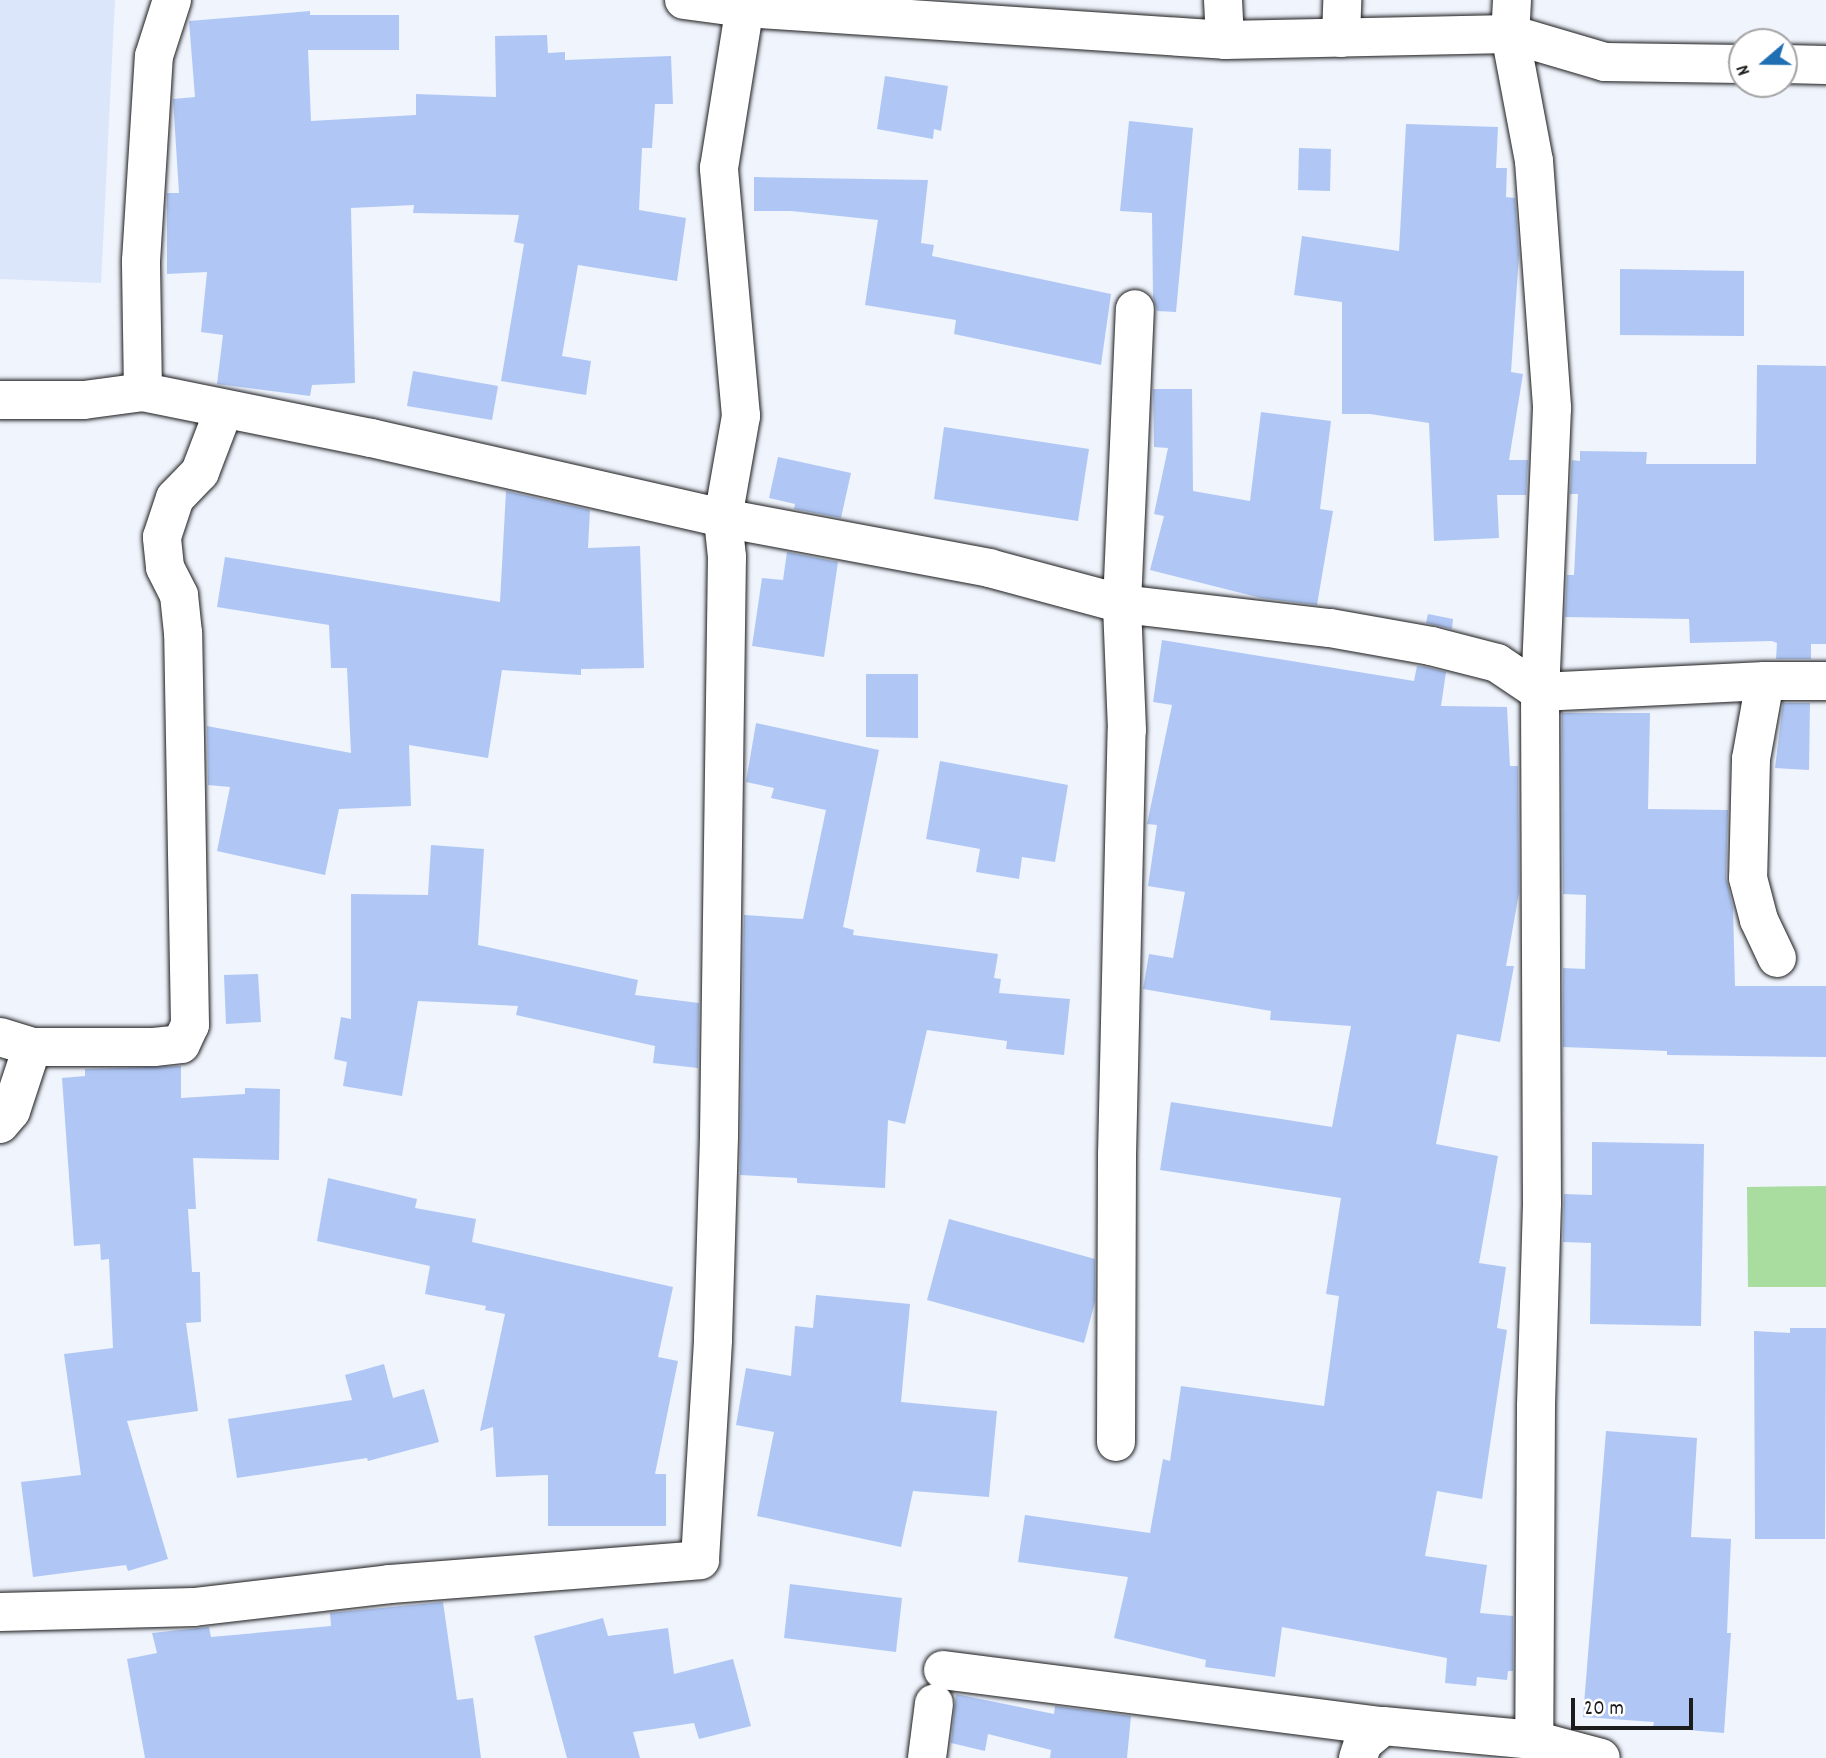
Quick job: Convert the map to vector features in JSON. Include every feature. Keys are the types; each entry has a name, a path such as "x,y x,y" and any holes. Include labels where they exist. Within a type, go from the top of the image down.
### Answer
{"street":[{"path":"143,392 141,261 154,56 172,0"},
{"path":"684,0 983,11 1225,40 1341,38 1511,17 1605,62 1728,64"},
{"path":"1223,0 1225,40"},
{"path":"1341,38 1342,0"},
{"path":"0,1612 194,1607 404,1583 700,1560 713,1339 719,1135 727,557 723,518 741,416 719,167 745,4"},
{"path":"1511,17 1534,162 1552,408 1540,692 1542,1177 1536,1406 1534,1740"},
{"path":"1798,64 1826,65"},
{"path":"1116,1442 1117,1154 1127,730 1122,604 1135,309"},
{"path":"0,400 83,400 143,392 411,447 723,518 989,568 1122,604 1329,628 1431,646 1497,663 1540,692 1765,681 1826,681"},
{"path":"0,1124 11,1111 16,1042 154,1047 181,1044 190,1025 183,634 179,596 165,567 162,537 174,498 200,472 224,409"},
{"path":"1765,681 1751,760 1748,878 1759,920 1777,958"},
{"path":"927,1758 938,1686 1534,1740 1601,1758"},
{"path":"1358,1758 1363,1743 1383,1727"}],"shaded area":[{"path":"0,0 115,0 101,283 0,279"}],"green space":[{"path":"1826,1186 1826,1287 1748,1287 1747,1187"}],"building":[{"path":"310,11 310,15 399,15 399,50 308,50 311,121 416,115 416,94 496,97 495,36 547,35 548,53 565,52 565,60 671,56 673,104 655,104 652,148 642,148 639,210 686,218 677,281 578,265 562,356 591,361 586,395 501,381 524,244 514,242 519,215 413,213 414,205 351,208 355,383 312,385 310,396 217,384 223,335 201,332 207,272 167,274 167,193 179,193 173,99 195,97 189,21"},
{"path":"885,76 948,86 941,131 934,129 933,139 877,129"},
{"path":"1129,121 1193,128 1176,312 1157,311 1153,297 1152,213 1120,211"},
{"path":"1406,124 1498,127 1496,168 1507,168 1506,197 1515,198 1519,255 1511,372 1523,374 1509,460 1528,460 1526,495 1497,495 1499,538 1434,541 1429,423 1370,414 1342,414 1342,302 1294,295 1302,236 1399,251"},
{"path":"1299,148 1331,149 1330,191 1298,190"},
{"path":"754,177 928,180 921,243 934,245 932,256 1111,294 1101,365 954,334 956,320 865,305 878,220 791,211 754,211"},
{"path":"1620,269 1744,271 1744,336 1620,335"},
{"path":"1757,365 1826,366 1826,644 1811,644 1811,659 1776,659 1777,643 1772,641 1690,643 1689,619 1565,617 1567,575 1574,575 1578,494 1570,494 1572,460 1580,461 1580,451 1647,452 1646,464 1756,464"},
{"path":"413,371 498,386 492,420 407,406"},
{"path":"1153,389 1192,389 1193,491 1250,501 1261,412 1331,421 1320,509 1333,511 1317,605 1261,598 1150,570 1164,516 1154,514 1168,448 1154,447"},
{"path":"944,427 1089,449 1078,521 934,499"},
{"path":"778,457 851,473 841,518 794,509 795,504 769,498"},
{"path":"506,491 590,510 588,548 640,546 644,668 581,669 581,675 502,670 488,758 409,745 411,806 339,809 325,875 217,851 230,787 208,785 207,726 351,753 347,668 331,668 329,625 217,607 225,557 500,602"},
{"path":"787,552 838,562 824,657 752,646 762,578 783,580"},
{"path":"1428,614 1453,619 1452,629 1426,623"},
{"path":"1162,640 1414,681 1417,666 1426,667 1446,672 1441,706 1507,707 1510,766 1518,766 1519,893 1506,966 1514,966 1500,1042 1457,1034 1436,1144 1498,1156 1479,1263 1506,1267 1497,1328 1507,1330 1482,1499 1437,1491 1425,1556 1487,1565 1480,1613 1513,1616 1513,1671 1508,1671 1507,1680 1477,1677 1476,1686 1445,1683 1447,1658 1282,1627 1275,1677 1205,1667 1206,1660 1114,1638 1128,1577 1018,1562 1025,1515 1150,1533 1163,1459 1170,1461 1181,1386 1324,1406 1339,1296 1326,1294 1341,1198 1160,1170 1171,1102 1332,1127 1351,1026 1270,1020 1271,1011 1143,989 1149,954 1173,958 1185,892 1148,886 1157,825 1147,824 1172,705 1153,702"},
{"path":"866,674 918,674 918,738 866,737"},
{"path":"1783,703 1810,703 1809,770 1775,768"},
{"path":"1562,713 1650,713 1648,809 1728,810 1726,877 1733,908 1735,986 1826,986 1826,1057 1667,1055 1667,1051 1563,1047 1563,968 1585,969 1586,895 1563,894"},
{"path":"756,723 879,750 843,927 854,930 853,935 998,954 994,978 1001,979 999,993 1070,999 1064,1055 1006,1049 1007,1041 927,1030 905,1124 888,1120 885,1188 797,1183 797,1178 740,1175 744,915 803,919 826,810 771,798 774,788 746,782"},
{"path":"940,761 1068,785 1055,862 1022,857 1019,879 976,872 980,849 926,839"},
{"path":"431,845 484,849 478,945 638,980 635,995 699,1003 698,1068 653,1063 655,1046 516,1015 518,1006 418,1001 402,1096 343,1086 347,1062 334,1059 341,1017 351,1019 351,894 428,895"},
{"path":"258,974 261,1022 226,1024 224,975"},
{"path":"181,1066 181,1098 245,1094 245,1088 280,1089 279,1160 193,1158 196,1209 188,1209 192,1272 200,1272 201,1322 186,1323 198,1411 127,1421 168,1559 128,1571 126,1565 33,1577 21,1482 81,1475 64,1354 113,1348 109,1259 101,1260 100,1244 74,1246 62,1078 85,1076 85,1069"},
{"path":"1592,1142 1704,1144 1701,1326 1590,1324 1591,1243 1563,1242 1564,1194 1592,1195"},
{"path":"328,1178 417,1199 415,1208 476,1219 472,1242 673,1287 658,1357 678,1361 655,1474 666,1474 666,1526 548,1526 548,1475 496,1477 493,1427 480,1431 505,1314 485,1310 486,1306 425,1294 430,1266 317,1241"},
{"path":"949,1219 1095,1259 1095,1302 1084,1343 927,1300"},
{"path":"816,1295 910,1304 901,1402 997,1411 989,1497 913,1491 901,1547 757,1516 774,1432 736,1425 746,1368 791,1376 795,1326 813,1328"},
{"path":"1790,1328 1826,1328 1825,1539 1755,1539 1754,1331 1790,1333"},
{"path":"384,1364 393,1398 424,1389 439,1442 368,1461 367,1458 237,1478 228,1419 352,1400 345,1375"},
{"path":"1606,1431 1697,1438 1691,1537 1731,1539 1727,1633 1731,1633 1724,1733 1653,1727 1654,1722 1583,1717"},
{"path":"790,1584 902,1598 896,1652 784,1638"},
{"path":"443,1602 457,1700 473,1698 481,1758 145,1758 127,1659 157,1653 152,1633 209,1627 211,1637 331,1626 330,1613"},
{"path":"603,1618 608,1636 668,1628 674,1674 733,1659 751,1726 699,1739 694,1723 633,1732 640,1758 567,1758 534,1636"},
{"path":"956,1694 1054,1714 1055,1706 1131,1716 1127,1758 1050,1758 1051,1750 988,1734 985,1751 951,1743"}]}
